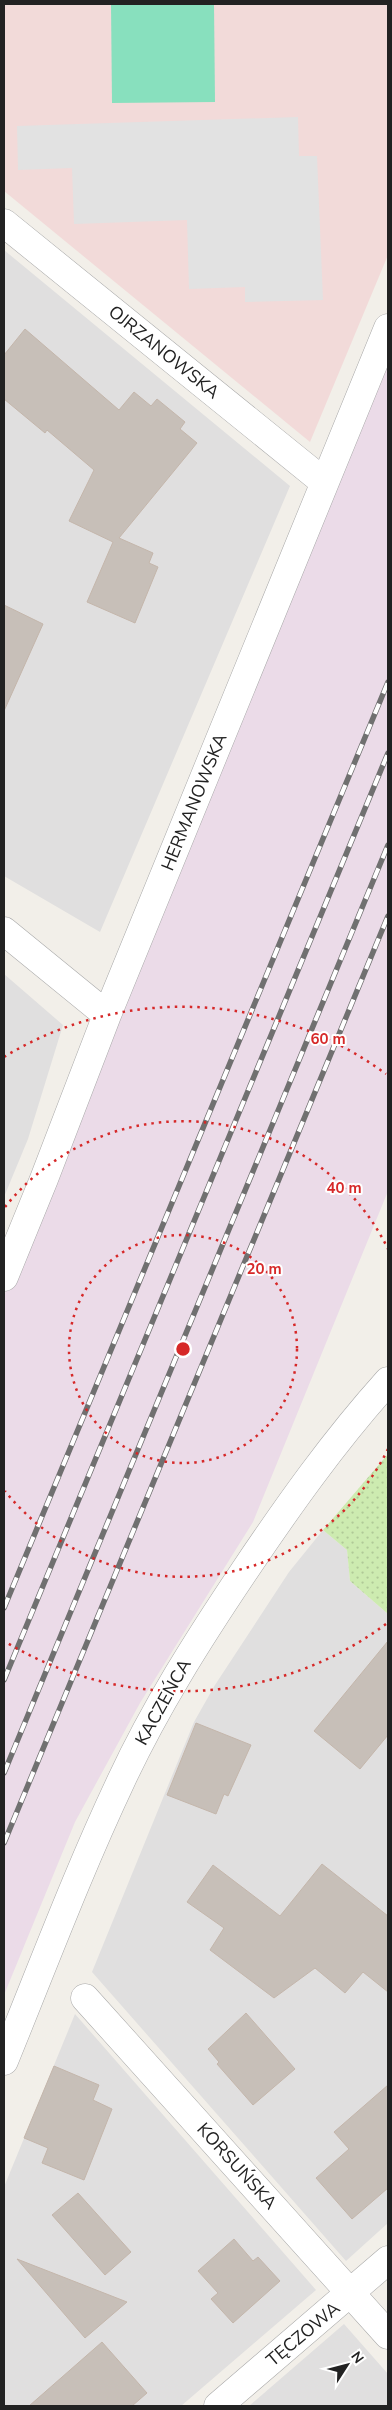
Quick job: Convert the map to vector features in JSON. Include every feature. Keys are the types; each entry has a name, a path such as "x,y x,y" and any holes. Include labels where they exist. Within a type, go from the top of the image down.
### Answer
{"street":[{"name":"OJRZANOWSKA","path":"4,223 324,482"},
{"name":"HERMANOWSKA","path":"4,1277 107,1015 388,328"},
{"path":"4,931 107,1015"},
{"name":"KACZEŃCA","path":"4,2061 88,1855 122,1779 158,1708 206,1628 311,1474 388,1381"},
{"name":"KORSUŃSKA","path":"85,1998 388,2335"},
{"name":"TĘCZOWA","path":"218,2406 388,2260"}],"shaded area":[{"path":"4,4 388,4 388,255 310,442 4,191"},
{"path":"298,117 299,156 317,156 323,300 245,302 245,287 189,289 187,220 74,224 72,168 18,170 17,126"},
{"path":"4,250 290,486 100,932 4,876"},
{"path":"388,361 388,1191 253,1522 140,1703 75,1822 4,1995 4,1296"},
{"path":"4,974 63,1025 28,1139 4,1197"},
{"path":"323,1530 347,1550 350,1581 388,1614 388,2223 346,2261 92,1972 194,1722 215,1685 289,1572"},
{"path":"75,2014 316,2290 181,2406 4,2406 4,2187"},
{"path":"344,2324 388,2374 388,2406 249,2406"}],"green space":[{"path":"111,4 214,4 215,102 112,103"},
{"path":"388,1454 388,1614 350,1581 347,1550 323,1530"}],"building":[{"path":"25,329 119,410 134,392 151,406 157,399 185,422 180,429 197,443 119,538 153,553 149,563 158,567 135,623 87,602 113,542 69,521 94,470 47,430 45,433 4,399 4,355"},
{"path":"4,605 43,624 4,711"},
{"path":"388,1641 388,1735 360,1769 314,1731"},
{"path":"196,1723 251,1745 228,1796 224,1794 216,1814 167,1795"},
{"path":"322,1864 388,1916 388,1992 363,1972 345,1993 315,1968 274,1998 210,1950 224,1928 187,1902 213,1865 280,1916"},
{"path":"246,2013 295,2069 253,2105 217,2064 219,2062 208,2049"},
{"path":"54,2066 99,2085 93,2100 112,2109 84,2180 42,2163 48,2148 24,2138"},
{"path":"388,2085 388,2188 352,2219 316,2178 349,2149 334,2132"},
{"path":"78,2193 131,2252 105,2275 52,2215"},
{"path":"234,2239 253,2261 258,2257 280,2281 233,2323 211,2299 218,2293 198,2271"},
{"path":"17,2259 127,2302 85,2338"},
{"path":"102,2342 147,2393 132,2406 29,2406"}],"railway":[{"path":"4,1608 388,682"},
{"path":"4,1680 388,753"},
{"path":"4,1773 388,845"},
{"path":"4,1843 388,916"}]}
